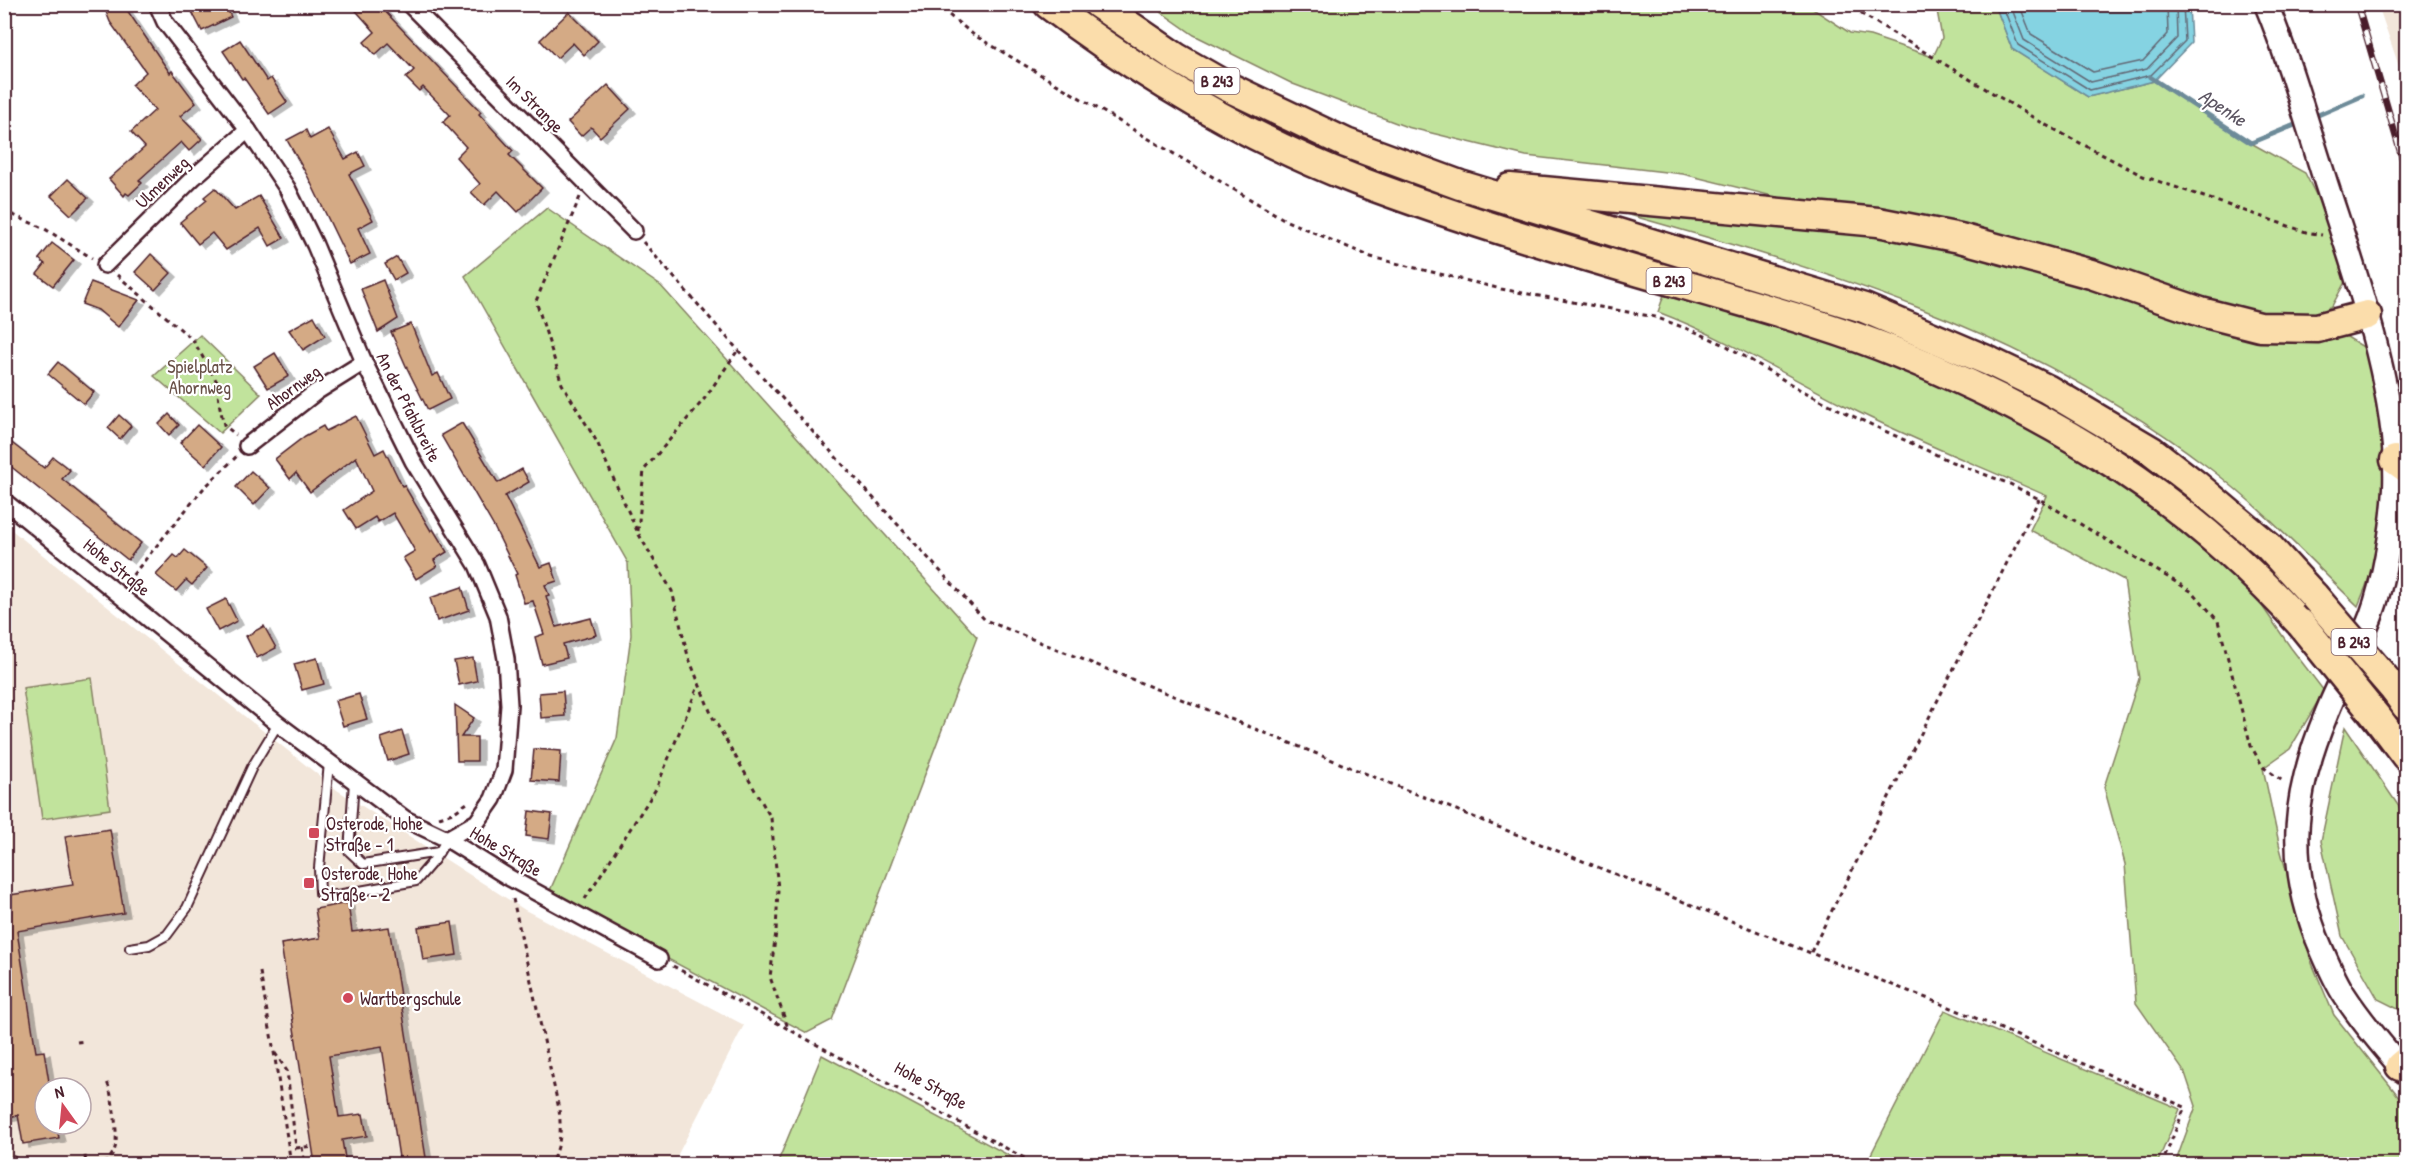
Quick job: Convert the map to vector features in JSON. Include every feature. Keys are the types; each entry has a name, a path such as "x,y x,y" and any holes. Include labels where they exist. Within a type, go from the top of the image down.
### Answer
{"highway":[{"name":"B 243","path":"1048,4 1122,58 1219,117 1354,179 1562,249 1817,324 1896,352 2004,400 2066,432 2169,501 2241,561 2301,624 2406,756"},
{"name":"B 243","path":"1098,4 1177,58 1226,86 1346,143 1460,185 1864,308 1991,362 2047,389 2152,451 2261,540 2314,596 2400,698"},
{"path":"1460,185 1599,195 1878,222 1960,238 2091,274 2201,312 2260,327 2317,328 2367,315"}],"street":[{"name":"An der Pfahlbreite","path":"158,4 165,22 248,130 287,188 315,245 364,362 413,461 477,565 498,616 506,659 509,705 504,770 493,799 477,822 443,845"},
{"name":"Im Strange","path":"409,4 634,231"},
{"path":"2266,4 2303,111 2367,315 2401,464 2387,551 2372,614 2326,714 2311,755 2301,793 2296,853 2305,903 2312,925 2342,991 2404,1066"},
{"name":"Ulmenweg","path":"105,265 194,177 248,130"},
{"name":"Ahornweg","path":"247,446 316,392 364,362"},
{"name":"Hohe Straße","path":"4,501 278,724 405,819 443,845 508,877 659,959"}],"lane":[{"path":"129,948 149,945 167,935 187,908 252,767 278,724"},
{"path":"329,763 319,868 320,893 337,895 416,881 434,860 443,845"},
{"path":"354,782 349,851 363,864 443,845"}],"path":[{"path":"935,4 974,35 1287,221 1371,256 1501,289 1655,318 1696,332 1727,346 1799,389 1846,413 1952,462 2010,484 2039,499 2194,593 2217,621 2251,746 2263,767 2301,793"},
{"path":"1845,4 2044,124 2143,176 2306,232 2343,238"},
{"path":"585,183 536,302 562,384 597,442 638,533 672,591 688,656 712,716 771,818 778,889 776,932 770,977 788,1028"},
{"path":"4,211 45,229 105,265 193,340 217,382 224,425 247,446 203,489 117,592"},
{"path":"634,231 738,350 985,620 1947,1006 2185,1107 2162,1164"},
{"path":"638,533 644,470 705,398 738,350"},
{"path":"1811,952 2039,499"},
{"path":"576,914 656,789 699,684"},
{"path":"438,818 453,813 475,798"},
{"path":"508,877 560,1109 561,1131 557,1154 549,1164"},
{"name":"Hohe Straße","path":"659,959 1035,1164"},
{"path":"260,972 291,1164"},
{"path":"77,1042 85,1041"},
{"path":"274,1052 287,1071 296,1148 313,1146"},
{"path":"104,1164 115,1149 116,1137 111,1088 106,1080"},
{"path":"302,1147 305,1164"},
{"path":"4,1152 20,1160 40,1164"},
{"path":"85,1155 86,1164"}],"shaded area":[{"path":"2378,5 2406,5 2406,87"},
{"path":"4,524 337,790 525,910 744,1025 673,1164 5,1164"}],"green space":[{"path":"1151,5 1807,5 1850,33 1870,36 1933,57 1942,38 1936,5 1995,5 2012,49 2088,97 2154,81 2251,143 2305,173 2328,219 2346,280 2332,306 2318,314 2262,316 1683,174 1526,156 1407,127 1293,84 1194,35"},
{"path":"1594,205 1814,222 2339,332 2365,348 2385,443 2386,484 2382,526 2366,587 2358,606 2266,517 2208,467 2138,418 2065,375 1990,338 1914,306 1757,252"},
{"path":"547,208 661,286 977,637 832,1020 807,1033 548,895 617,738 631,635 628,563 465,276"},
{"path":"1665,292 1815,337 1940,385 2000,413 2117,478 2233,571 2260,603 2324,691 2290,749 2263,768 2280,848 2311,961 2334,1015 2400,1098 2406,1096 2406,1164 2175,1164 2196,1106 2185,1073 2136,1003 2125,864 2104,787 2139,679 2124,580 2030,530 2047,496 1871,418 1730,344 1658,312"},
{"name":"Spielplatz Ahornweg","path":"200,335 261,394 220,433 154,376"},
{"path":"92,678 110,809 42,819 23,688"},
{"path":"2345,727 2406,817 2406,1010 2402,1011 2378,999 2342,936 2321,841"},
{"path":"1945,1010 2180,1109 2157,1164 1866,1164"},
{"path":"822,1055 1025,1164 777,1164"}],"water":[{"path":"1995,5 2189,5 2191,43 2154,81 2088,97 2012,49"}],"building":[{"path":"103,4 123,4 170,73 172,71 196,103 180,116 202,139 189,151 181,142 139,180 142,183 129,195 126,193 124,196 109,179 145,147 131,132 155,110 132,85 146,72 110,22"},
{"path":"188,4 225,4 231,17 202,31"},
{"path":"350,4 378,4 481,112 479,114 513,151 509,155 542,188 518,212 498,191 484,205 471,192 480,184 456,157 466,147 443,122 450,115 423,87 419,91 406,78 414,70 388,43 375,55 364,42 375,32"},
{"path":"569,12 598,41 584,55 573,43 557,58 540,40"},
{"path":"240,40 267,81 271,78 287,102 269,114 223,51"},
{"path":"608,85 630,109 600,137 591,127 581,136 568,122"},
{"path":"328,129 345,159 358,152 365,166 349,174 373,220 358,228 370,254 350,264 308,177 287,140 306,130 310,139"},
{"path":"68,179 88,198 71,215 51,196"},
{"path":"215,188 235,210 259,196 284,238 270,246 260,228 226,250 212,233 198,244 180,222 207,200 204,197"},
{"path":"52,243 74,260 53,286 37,274 45,264 39,259"},
{"path":"151,254 171,273 155,290 135,272"},
{"path":"397,257 406,273 394,280 385,264"},
{"path":"383,280 398,319 378,332 361,289"},
{"path":"91,282 139,300 118,327 98,310 82,304"},
{"path":"314,316 325,336 303,350 289,330"},
{"path":"411,324 432,376 438,373 450,399 428,410 391,332"},
{"path":"275,353 289,376 268,388 254,366"},
{"path":"58,362 94,392 84,404 48,374"},
{"path":"169,414 179,425 169,435 159,424"},
{"path":"119,415 131,426 120,439 108,428"},
{"path":"356,416 375,454 384,449 402,486 404,485 431,531 433,529 447,552 434,560 437,566 416,579 403,558 415,551 393,513 378,522 375,517 356,529 344,510 372,491 356,457 310,492 296,473 290,479 275,459 305,436 323,426 326,431"},
{"path":"462,423 498,483 522,469 529,482 505,496 540,567 551,563 557,581 545,585 549,595 546,596 556,627 591,618 596,635 563,644 567,658 542,664 535,637 544,634 533,601 524,603 515,575 517,574 494,527 441,435"},
{"path":"197,425 221,447 205,465 180,443"},
{"path":"4,437 44,468 53,457 70,470 62,479 141,543 128,560 4,461"},
{"path":"251,471 270,488 254,505 236,487"},
{"path":"185,550 207,568 192,585 186,580 176,591 156,575 174,555 178,558"},
{"path":"462,587 469,610 437,621 430,598"},
{"path":"226,599 237,621 218,631 206,609"},
{"path":"264,626 276,648 257,658 246,636"},
{"path":"317,658 324,684 302,690 294,664"},
{"path":"473,658 477,681 459,685 454,661"},
{"path":"563,691 565,716 541,718 539,693"},
{"path":"359,694 367,719 343,726 335,701"},
{"path":"455,705 474,718 461,737 477,737 477,761 457,761"},
{"path":"402,731 409,754 388,761 381,738"},
{"path":"534,749 561,751 559,782 531,780"},
{"path":"529,811 552,814 549,839 526,836"},
{"path":"110,829 124,913 17,931 36,1052 44,1051 48,1076 33,1076 33,1136 59,1136 59,1138 23,1144 18,1115 4,1118 4,896 73,885 65,836"},
{"path":"348,903 352,932 389,927 427,1164 400,1164 382,1047 329,1056 339,1117 363,1114 367,1136 342,1140 346,1164 315,1164 281,944 320,938 315,909"},
{"path":"452,922 457,955 423,960 418,927"}],"waterway":[{"name":"Apenke","path":"2150,77 2251,143 2302,122"},
{"name":"Apenke","path":"2402,79 2406,77"},
{"name":"Apenke","path":"2311,118 2362,96"}],"railway":[{"path":"2357,4 2406,171"}],"place":[{"name":"Osterode, Hohe Straße - 1","path":"314,833"},
{"name":"Osterode, Hohe Straße - 2","path":"309,883"},
{"name":"Wartbergschule","path":"348,998"}]}
